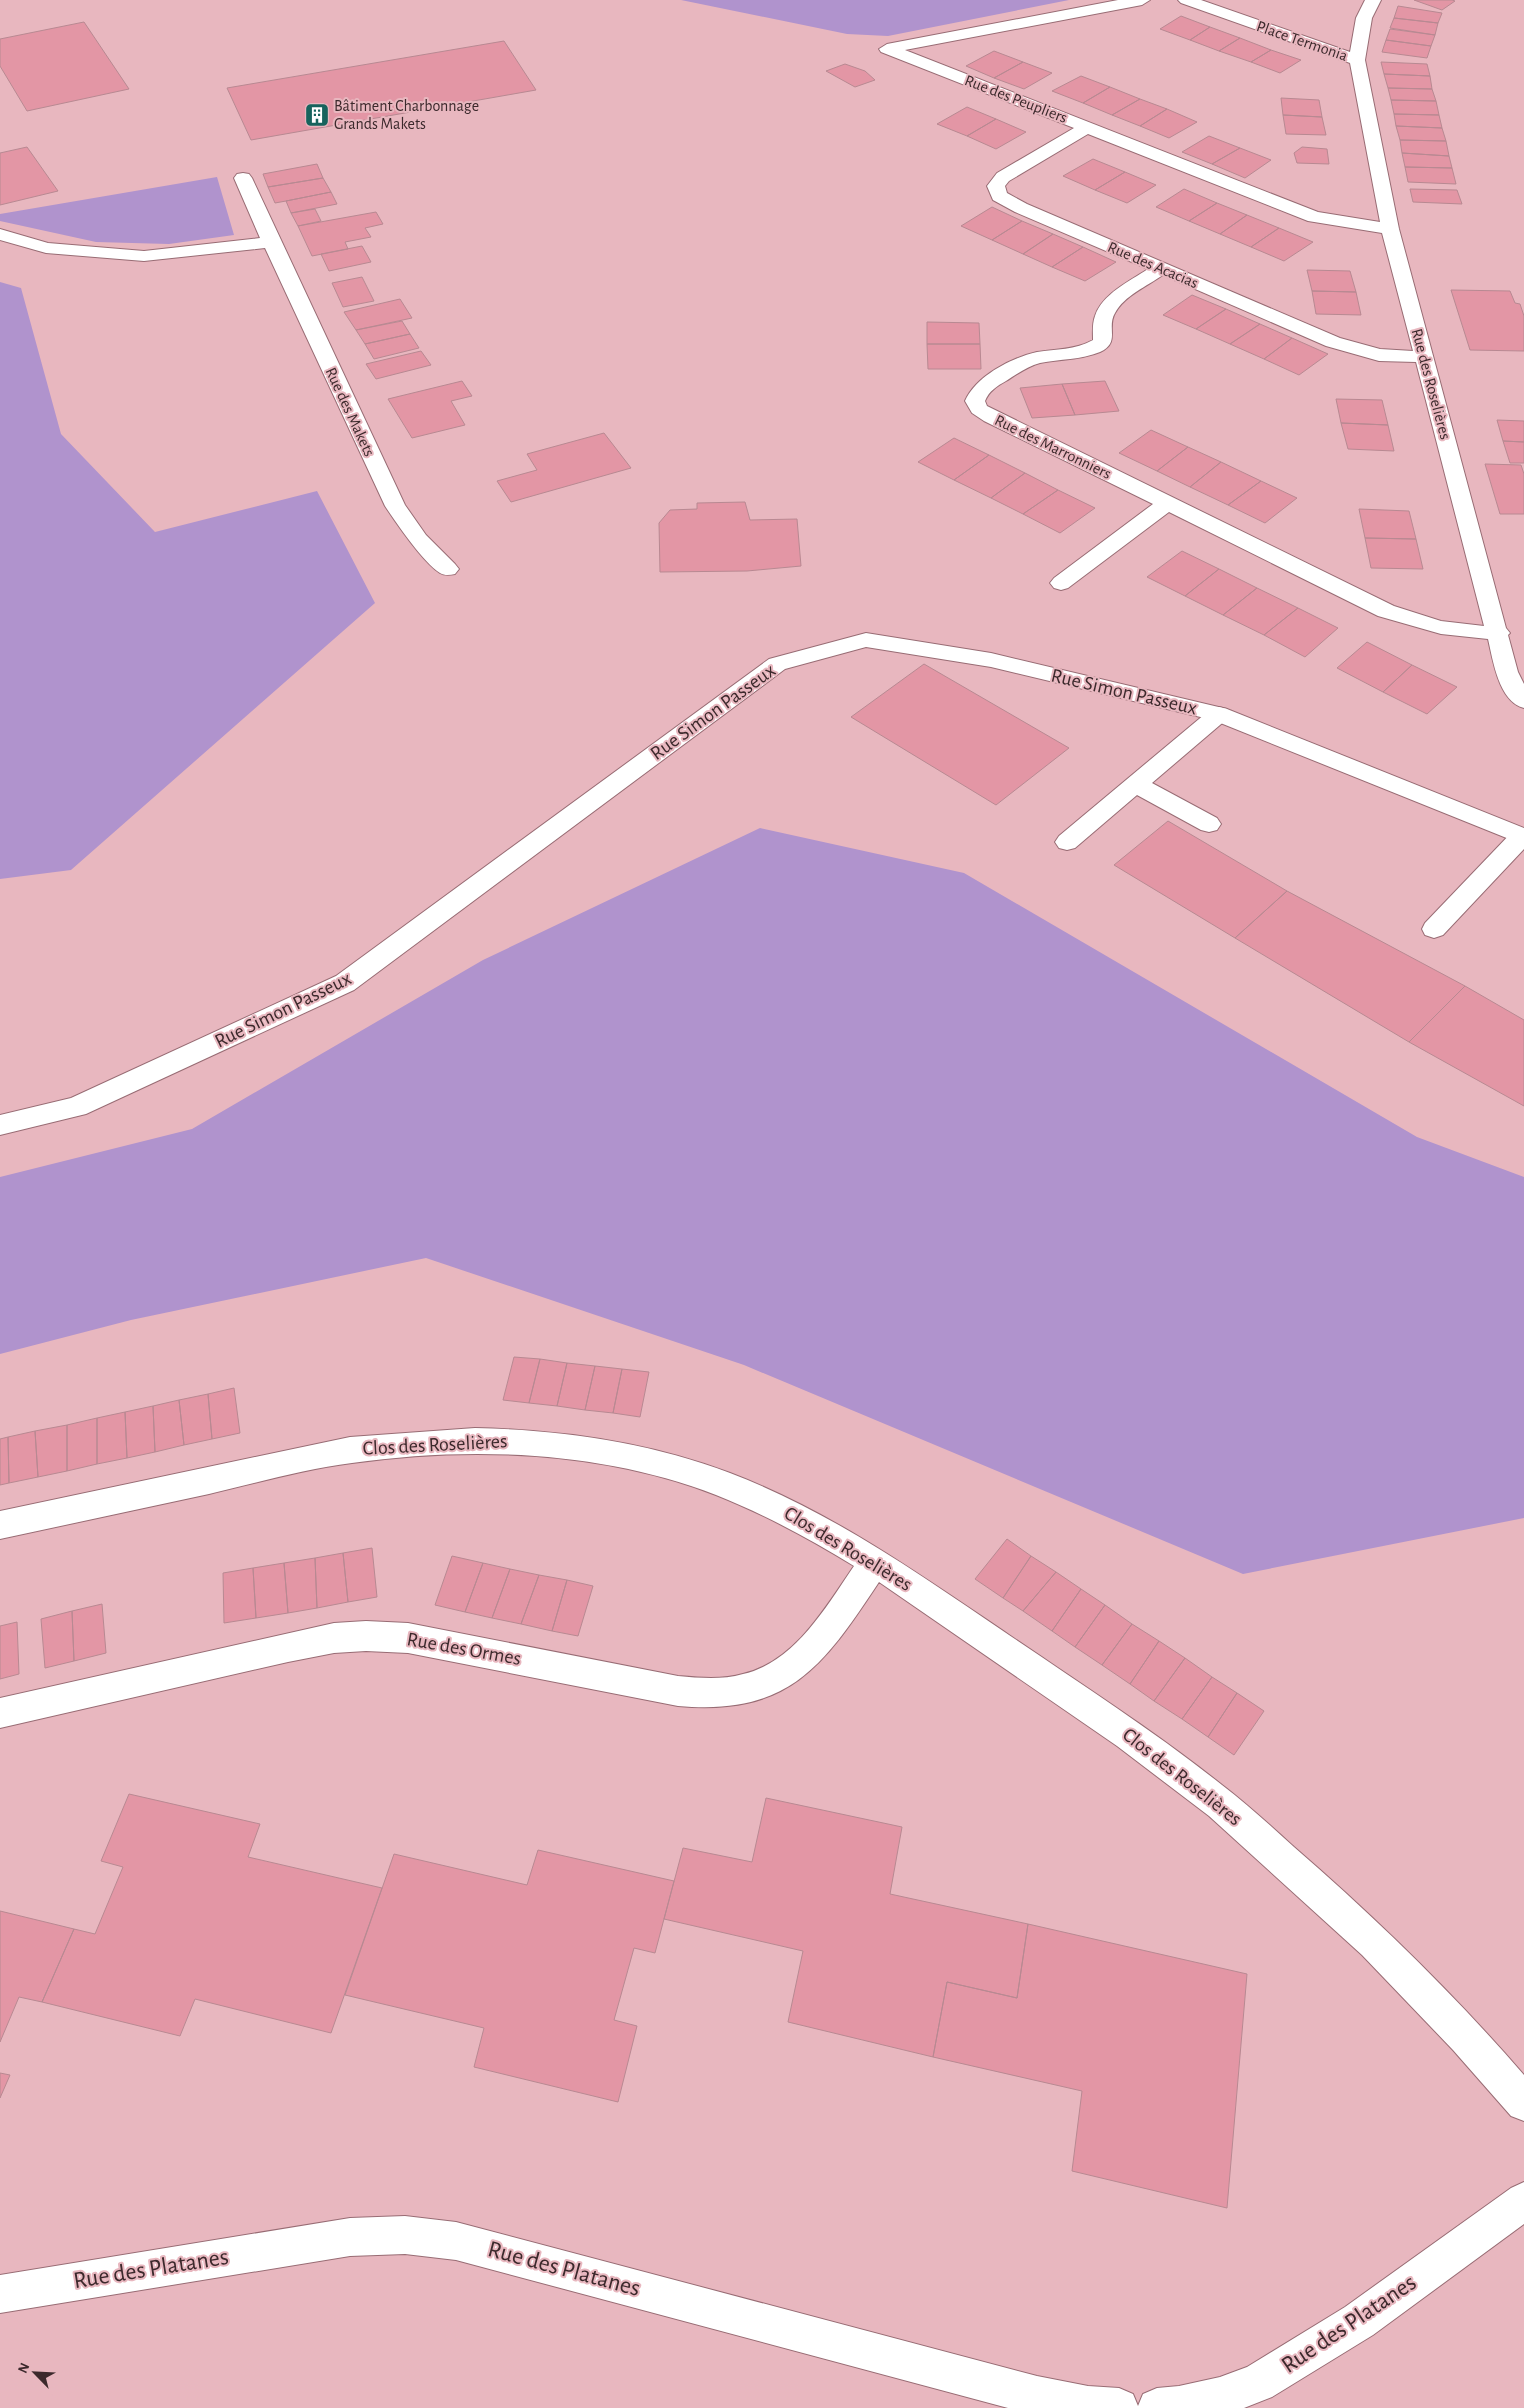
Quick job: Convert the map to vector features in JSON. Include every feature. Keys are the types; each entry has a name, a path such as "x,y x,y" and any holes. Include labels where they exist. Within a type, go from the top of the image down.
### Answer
{"street":[{"name":"Rue des Peupliers","path":"1142,0 888,49 1314,217 1390,229"},
{"name":"Place Termonia","path":"1186,0 1358,60 1364,18 1373,0"},
{"name":"Rue des Roselières","path":"1358,60 1390,229 1423,357 1499,633 1507,672 1524,701"},
{"name":"Rue des Acacias","path":"1088,127 1003,177 996,186 999,196 1021,208 1333,342 1379,355 1423,357"},
{"name":"Rue des Makets","path":"243,178 271,242 395,506 419,539 448,569"},
{"path":"0,234 46,248 144,256 271,242"},
{"name":"Rue des Marronniers","path":"1160,268 1107,308 1103,318 1102,344 1090,350 1035,358 1019,365 990,382 978,393 976,401 979,409 991,417 1386,611 1420,624 1442,629 1499,633"},
{"path":"1062,583 1168,503"},
{"name":"Rue Simon Passeux","path":"0,1126 77,1107 346,984 777,664 866,640 991,660 1219,714 1523,837"},
{"path":"1067,842 1219,714"},
{"path":"1135,784 1209,824"},
{"path":"1434,929 1523,837"},
{"name":"Clos des Roselières","path":"0,1525 350,1450 458,1440 512,1440 580,1447 680,1470 774,1504 875,1561 1137,1741 1215,1800 1315,1887 1396,1964 1524,2103"},
{"name":"Rue des Ormes","path":"0,1714 288,1647 334,1638 366,1636 408,1638 456,1646 678,1691 712,1694 746,1690 776,1678 802,1660 827,1631 875,1561"},
{"name":"Rue des Platanes","path":"1157,2408 1180,2406 1220,2397 1258,2383 1359,2321 1524,2201"},
{"name":"Rue des Platanes","path":"0,2294 350,2237 405,2235 456,2241 511,2255 1036,2396 1088,2406 1119,2408"}],"shaded area":[{"path":"681,0 1069,0 888,36 847,34"},
{"path":"217,177 234,235 169,244 96,242 0,221 0,214"},
{"path":"0,282 21,288 61,434 155,532 317,491 375,603 71,870 0,879"},
{"path":"760,828 964,873 1417,1137 1524,1177 1524,1518 1243,1574 744,1365 426,1258 131,1320 0,1354 0,1177 192,1129 483,960"}],"building":[{"path":"1414,0 1452,0 1455,1 1442,10"},
{"path":"1398,6 1442,13 1438,23 1394,18"},
{"path":"1181,16 1210,27 1190,40 1160,29"},
{"path":"1394,18 1438,23 1435,35 1390,28"},
{"path":"84,22 129,89 27,111 0,66 0,39"},
{"path":"1210,27 1240,38 1219,51 1190,40"},
{"path":"1390,29 1435,35 1431,46 1386,40"},
{"path":"1240,38 1271,50 1251,62 1219,51"},
{"path":"1386,40 1431,46 1427,58 1382,52"},
{"name":"Bâtiment Charbonnage Grands Makets","path":"504,41 536,90 251,140 227,88"},
{"path":"1271,50 1301,60 1280,73 1251,62"},
{"path":"994,51 1023,62 994,78 966,66"},
{"path":"1023,62 1052,73 1024,89 994,78"},
{"path":"1381,62 1427,64 1430,76 1384,74"},
{"path":"845,64 865,71 875,80 855,87 826,71"},
{"path":"1384,74 1430,76 1432,89 1388,88"},
{"path":"1081,76 1110,87 1083,103 1052,91"},
{"path":"1110,87 1140,99 1112,115 1083,103"},
{"path":"1388,88 1432,89 1436,101 1391,100"},
{"path":"1281,98 1319,100 1322,117 1283,115"},
{"path":"1140,99 1167,109 1140,126 1112,115"},
{"path":"1391,100 1436,101 1439,115 1394,114"},
{"path":"967,107 996,119 967,136 937,124"},
{"path":"1167,109 1197,122 1169,138 1140,126"},
{"path":"1394,114 1439,115 1442,128 1396,126"},
{"path":"1283,115 1322,117 1326,135 1286,134"},
{"path":"996,119 1026,132 996,149 967,136"},
{"path":"1396,126 1442,128 1446,141 1400,140"},
{"path":"1209,136 1240,148 1212,164 1182,152"},
{"path":"1400,140 1446,141 1449,156 1402,153"},
{"path":"27,147 58,191 0,205 0,153"},
{"path":"1302,147 1327,149 1329,164 1297,163 1294,153"},
{"path":"1240,148 1271,160 1245,178 1212,164"},
{"path":"1402,153 1449,156 1452,168 1405,167"},
{"path":"1093,159 1125,172 1095,190 1063,176"},
{"path":"317,164 323,178 268,187 263,174"},
{"path":"1405,167 1452,168 1456,184 1408,182"},
{"path":"1125,172 1156,185 1127,203 1095,190"},
{"path":"323,178 331,192 275,203 268,187"},
{"path":"1184,189 1217,203 1189,221 1156,207"},
{"path":"1410,189 1457,190 1462,204 1413,202"},
{"path":"331,192 337,204 291,213 286,201"},
{"path":"1217,203 1247,215 1220,234 1189,221"},
{"path":"992,207 1022,221 992,240 961,226"},
{"path":"315,209 321,221 298,226 291,213"},
{"path":"376,212 383,224 365,228 371,237 345,242 348,249 312,256 298,226"},
{"path":"1247,215 1279,228 1251,247 1220,234"},
{"path":"1022,221 1053,234 1023,254 992,240"},
{"path":"1279,228 1313,242 1284,261 1251,247"},
{"path":"1053,234 1083,247 1052,267 1023,254"},
{"path":"362,246 371,262 329,271 321,254"},
{"path":"1083,247 1116,262 1085,281 1052,267"},
{"path":"1307,270 1350,271 1356,292 1312,291"},
{"path":"362,277 374,301 343,307 332,283"},
{"path":"1451,290 1510,291 1515,303 1520,304 1524,316 1524,351 1470,350"},
{"path":"1312,291 1356,292 1361,315 1316,314"},
{"path":"1192,295 1226,309 1196,329 1163,315"},
{"path":"400,299 412,318 356,330 344,312"},
{"path":"1226,309 1260,324 1230,344 1196,329"},
{"path":"402,321 410,334 365,344 356,330"},
{"path":"927,322 979,323 980,344 927,344"},
{"path":"1260,324 1292,338 1264,359 1230,344"},
{"path":"410,334 419,348 374,359 365,344"},
{"path":"1292,338 1328,354 1299,375 1264,359"},
{"path":"927,344 980,344 981,369 928,369"},
{"path":"421,351 431,365 376,379 366,364"},
{"path":"462,381 472,396 451,401 465,425 412,438 388,399"},
{"path":"1105,381 1119,411 1075,415 1062,384"},
{"path":"1062,384 1075,415 1032,418 1020,388"},
{"path":"1336,399 1382,400 1388,425 1341,423"},
{"path":"1497,420 1524,421 1524,442 1503,441"},
{"path":"1341,423 1388,425 1394,451 1348,449"},
{"path":"1151,430 1188,447 1157,471 1119,453"},
{"path":"604,433 631,468 511,502 497,481 537,470 527,454"},
{"path":"954,438 989,455 954,480 918,462"},
{"path":"1503,441 1524,442 1524,463 1510,463"},
{"path":"1188,447 1221,462 1190,487 1157,471"},
{"path":"989,455 1025,473 991,498 954,480"},
{"path":"1221,462 1261,481 1228,505 1190,487"},
{"path":"1485,464 1521,465 1524,474 1524,514 1500,514"},
{"path":"1025,473 1058,490 1023,514 991,498"},
{"path":"1261,481 1297,498 1265,523 1228,505"},
{"path":"1058,490 1095,508 1060,533 1023,514"},
{"path":"745,502 750,520 797,519 801,566 747,571 660,572 659,523 670,510 697,509 697,503"},
{"path":"1359,509 1409,511 1416,539 1365,538"},
{"path":"1365,538 1416,539 1423,569 1371,568"},
{"path":"1182,551 1219,569 1185,596 1147,577"},
{"path":"1219,569 1257,588 1223,615 1185,596"},
{"path":"1257,588 1298,608 1264,635 1223,615"},
{"path":"1298,608 1338,628 1305,657 1264,635"},
{"path":"1367,642 1412,665 1383,692 1337,668"},
{"path":"924,664 1069,748 996,805 851,717"},
{"path":"1412,665 1457,687 1427,714 1383,692"},
{"path":"1168,821 1287,891 1235,938 1114,865"},
{"path":"1287,891 1465,986 1409,1042 1235,938"},
{"path":"1465,986 1524,1020 1524,1106 1409,1042"},
{"path":"514,1357 540,1359 529,1403 503,1400"},
{"path":"540,1359 567,1363 557,1406 529,1403"},
{"path":"567,1363 595,1366 585,1410 557,1406"},
{"path":"595,1366 622,1369 613,1413 585,1410"},
{"path":"622,1369 649,1372 640,1417 613,1413"},
{"path":"234,1388 240,1433 212,1439 208,1394"},
{"path":"208,1394 212,1439 184,1445 179,1400"},
{"path":"179,1400 184,1445 155,1452 153,1406"},
{"path":"153,1406 155,1452 127,1458 125,1412"},
{"path":"125,1412 127,1458 97,1464 97,1418"},
{"path":"97,1418 97,1464 67,1471 67,1425"},
{"path":"67,1425 67,1471 38,1477 35,1431"},
{"path":"35,1431 38,1477 9,1483 8,1437"},
{"path":"8,1437 9,1483 0,1485 0,1439"},
{"path":"1007,1539 1031,1556 1003,1598 975,1579"},
{"path":"372,1548 377,1597 348,1602 343,1553"},
{"path":"343,1553 348,1602 317,1608 315,1558"},
{"path":"452,1556 483,1563 465,1612 435,1605"},
{"path":"1031,1556 1056,1572 1023,1611 1003,1598"},
{"path":"315,1558 317,1608 288,1613 284,1563"},
{"path":"284,1563 288,1613 256,1618 253,1568"},
{"path":"483,1563 510,1569 492,1618 465,1612"},
{"path":"253,1568 256,1618 224,1623 223,1573"},
{"path":"510,1569 539,1575 521,1624 492,1618"},
{"path":"1056,1572 1081,1589 1052,1631 1023,1611"},
{"path":"539,1575 567,1580 552,1631 521,1624"},
{"path":"567,1580 593,1586 578,1636 552,1631"},
{"path":"1081,1589 1105,1605 1075,1647 1052,1631"},
{"path":"102,1604 106,1653 74,1661 72,1611"},
{"path":"1105,1605 1132,1624 1102,1665 1075,1647"},
{"path":"72,1611 74,1661 45,1668 41,1619"},
{"path":"17,1622 19,1674 0,1679 0,1626"},
{"path":"1132,1624 1159,1641 1130,1684 1102,1665"},
{"path":"1159,1641 1185,1658 1154,1701 1130,1684"},
{"path":"1185,1658 1212,1677 1182,1719 1154,1701"},
{"path":"1212,1677 1237,1693 1208,1737 1182,1719"},
{"path":"1237,1693 1264,1711 1234,1755 1208,1737"},
{"path":"129,1794 260,1824 248,1857 382,1888 331,2033 195,1999 180,2036 42,2002 74,1929 95,1934 123,1867 101,1861"},
{"path":"766,1798 902,1827 890,1894 1028,1924 1017,1998 947,1982 933,2057 788,2022 803,1951 664,1919 683,1848 752,1862"},
{"path":"538,1850 674,1881 655,1953 634,1948 614,2020 637,2026 618,2102 474,2067 484,2028 345,1995 394,1854 527,1885"},
{"path":"0,1911 74,1929 42,2002 19,1997 0,2042"},
{"path":"1028,1924 1247,1974 1227,2208 1072,2171 1082,2091 933,2057 947,1982 1017,1998"},
{"path":"0,2073 10,2075 0,2098"}],"place":[{"name":"Bâtiment Charbonnage Grands Makets","path":"317,115"}]}
